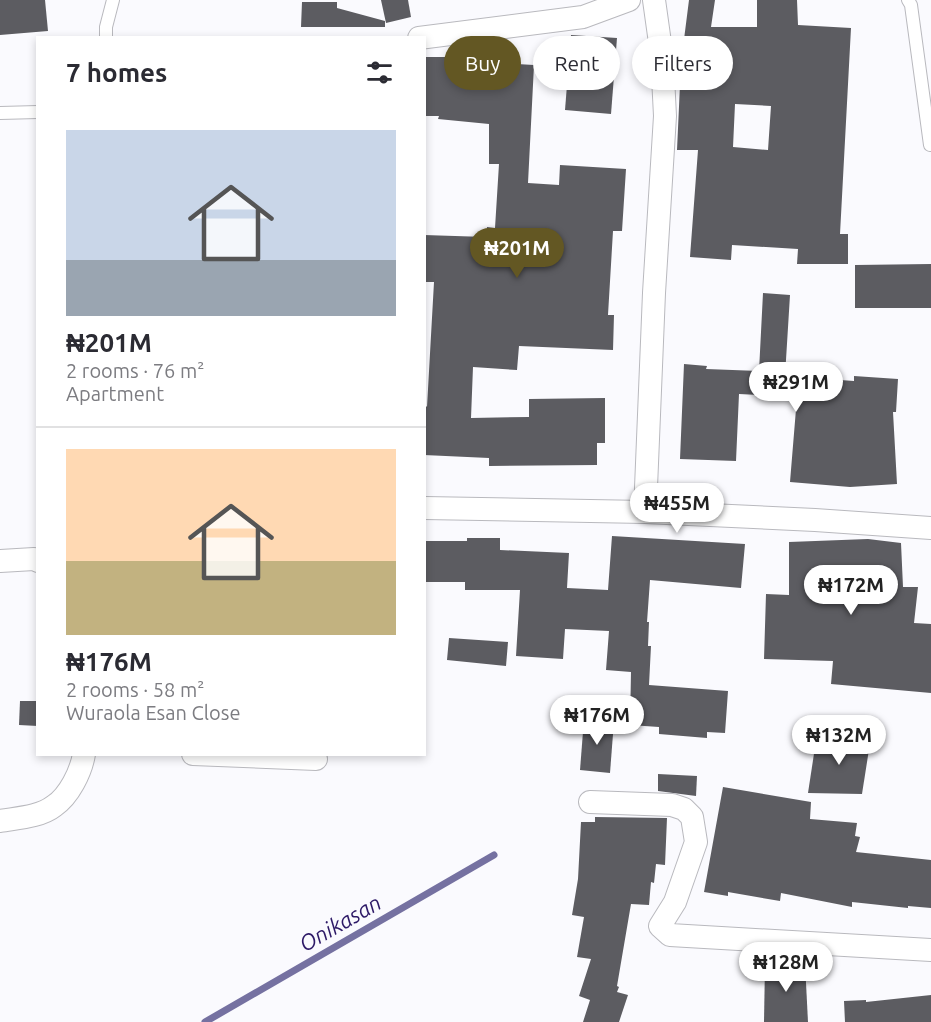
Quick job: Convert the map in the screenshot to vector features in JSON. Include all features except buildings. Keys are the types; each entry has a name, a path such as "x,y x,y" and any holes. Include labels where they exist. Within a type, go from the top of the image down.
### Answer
{"street":[{"path":"426,37 583,17 628,0"},
{"path":"645,512 654,293 665,116 662,57 654,0"},
{"path":"426,508 645,512 931,528"},
{"path":"0,561 36,560"},
{"path":"0,821 33,815 54,806 73,784 82,768 84,756"},
{"path":"242,756 316,759"},
{"path":"590,802 672,805 684,809 692,817 696,842 675,902 660,926 670,935 931,950"}],"lane":[{"path":"106,36 112,0"},
{"path":"908,0 911,5 930,146"},
{"path":"0,113 36,112"}],"waterway":[{"name":"Onikasan","path":"205,1022 494,855"}]}
